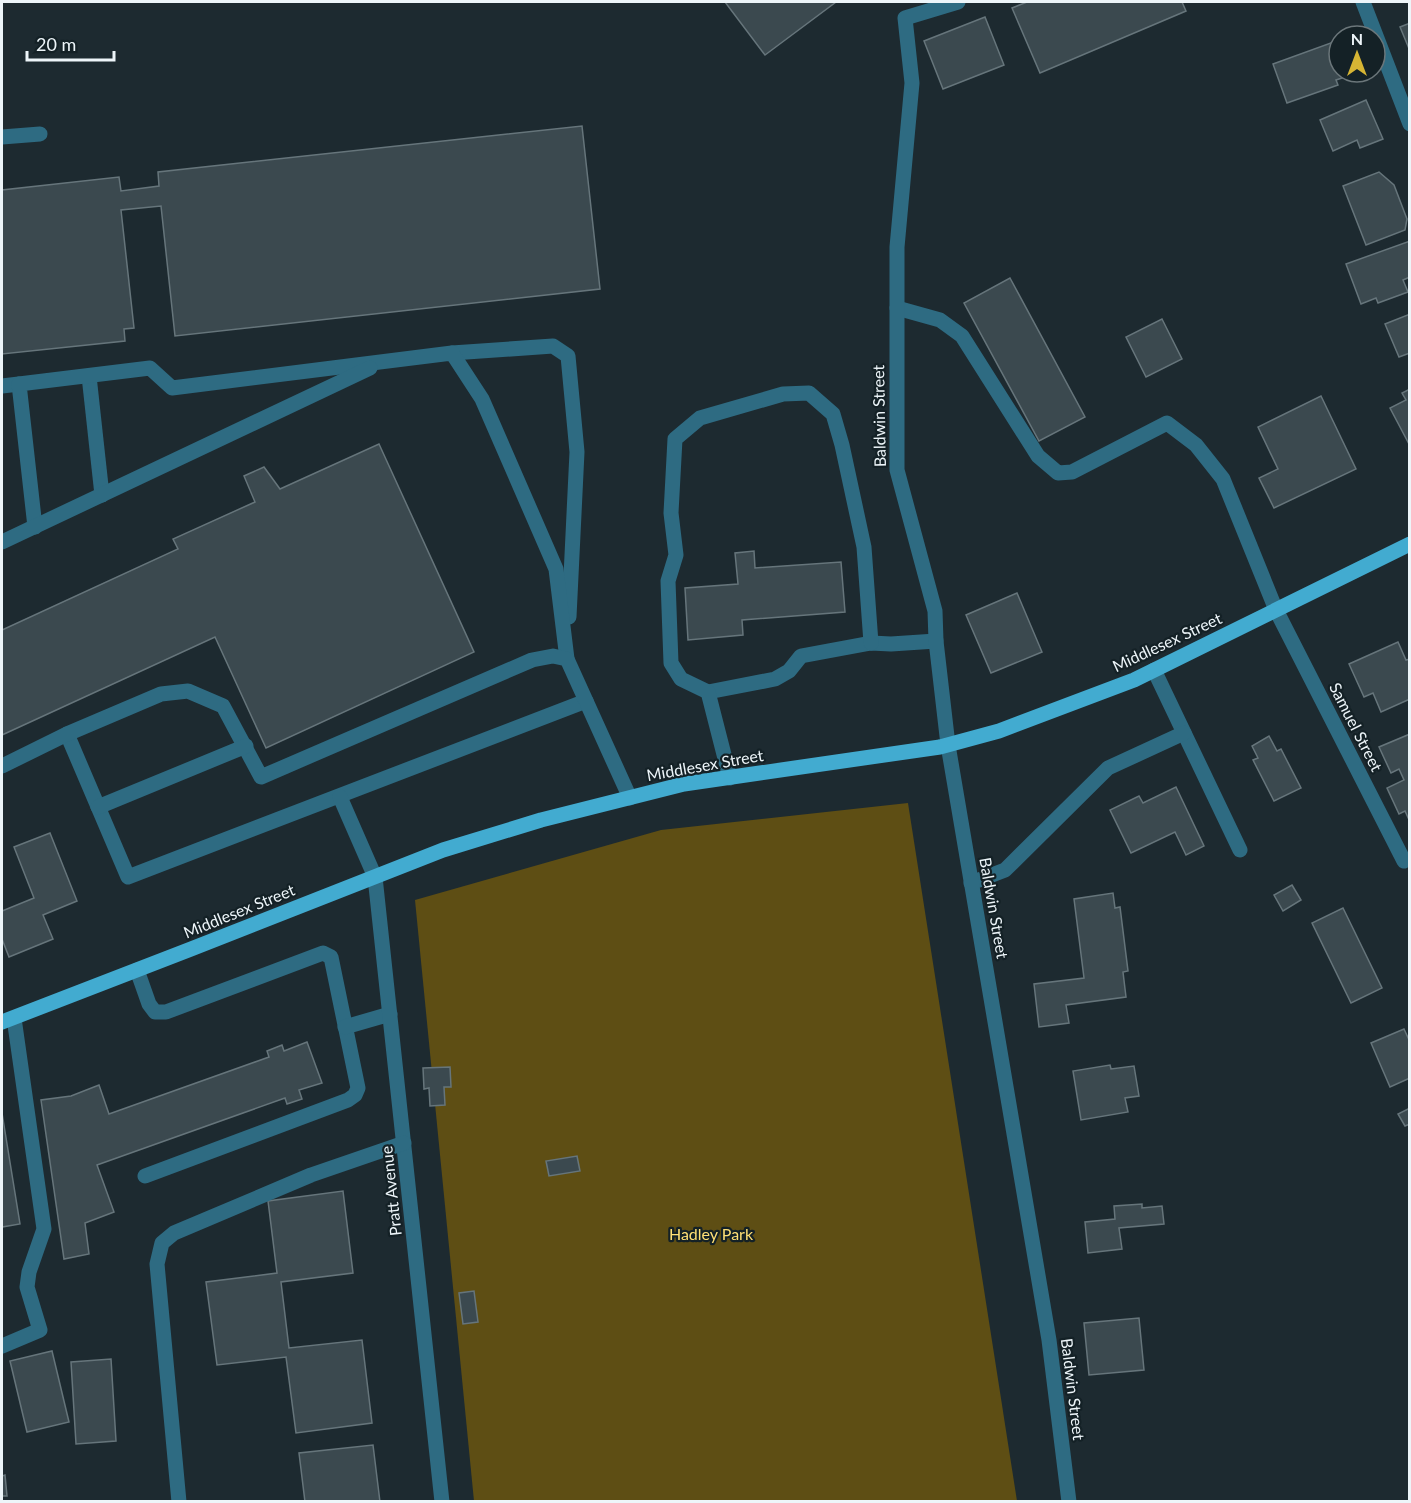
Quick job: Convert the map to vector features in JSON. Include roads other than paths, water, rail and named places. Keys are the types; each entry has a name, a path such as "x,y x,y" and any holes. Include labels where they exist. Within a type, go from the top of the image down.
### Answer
{"main road":[{"name":"Middlesex Street","path":"8,1020 443,850 541,820 684,784 948,745 1018,724 1154,670 1410,544"}],"street":[{"name":"Baldwin Street","path":"958,2 905,18 912,83 897,247 897,470 934,611 948,745 1049,1340 1069,1502"},
{"path":"1363,2 1410,124"},
{"path":"2,137 40,134"},
{"name":"Samuel Street","path":"897,315 940,320 962,336 1038,456 1058,473 1072,472 1167,423 1196,445 1223,479 1276,610 1404,861"},
{"path":"2,386 150,368 172,388 452,353 554,346 568,356 577,452 567,659"},
{"path":"452,353 482,399 556,569 567,659 630,798"},
{"path":"2,542 382,362"},
{"path":"89,376 102,495"},
{"path":"19,384 35,527"},
{"path":"871,643 864,547 833,414 809,393 783,394 700,418 675,439 671,513 676,555 668,581 668,593 671,663 681,679 708,692 776,679 789,671 801,656 871,643 936,641"},
{"path":"2,766 67,734 161,694 189,691 223,706 261,777 532,660 553,656 567,659"},
{"path":"1154,670 1240,850"},
{"path":"708,692 730,777"},
{"path":"67,734 128,877 586,701"},
{"path":"971,883 1005,870 1108,768 1184,733"},
{"path":"98,807 246,746"},
{"name":"Pratt Avenue","path":"340,797 375,877 442,1502"},
{"path":"137,970 149,1004 155,1012 166,1012 322,953 331,957 358,1088 356,1095 348,1100 145,1176"},
{"path":"345,1027 390,1014"},
{"path":"2,1346 40,1330 27,1287 29,1272 44,1229 8,1020"},
{"path":"179,1502 157,1264 162,1243 174,1233 311,1175 404,1143"}],"park label":[{"name":"Hadley Park","path":"711,1234"}]}
